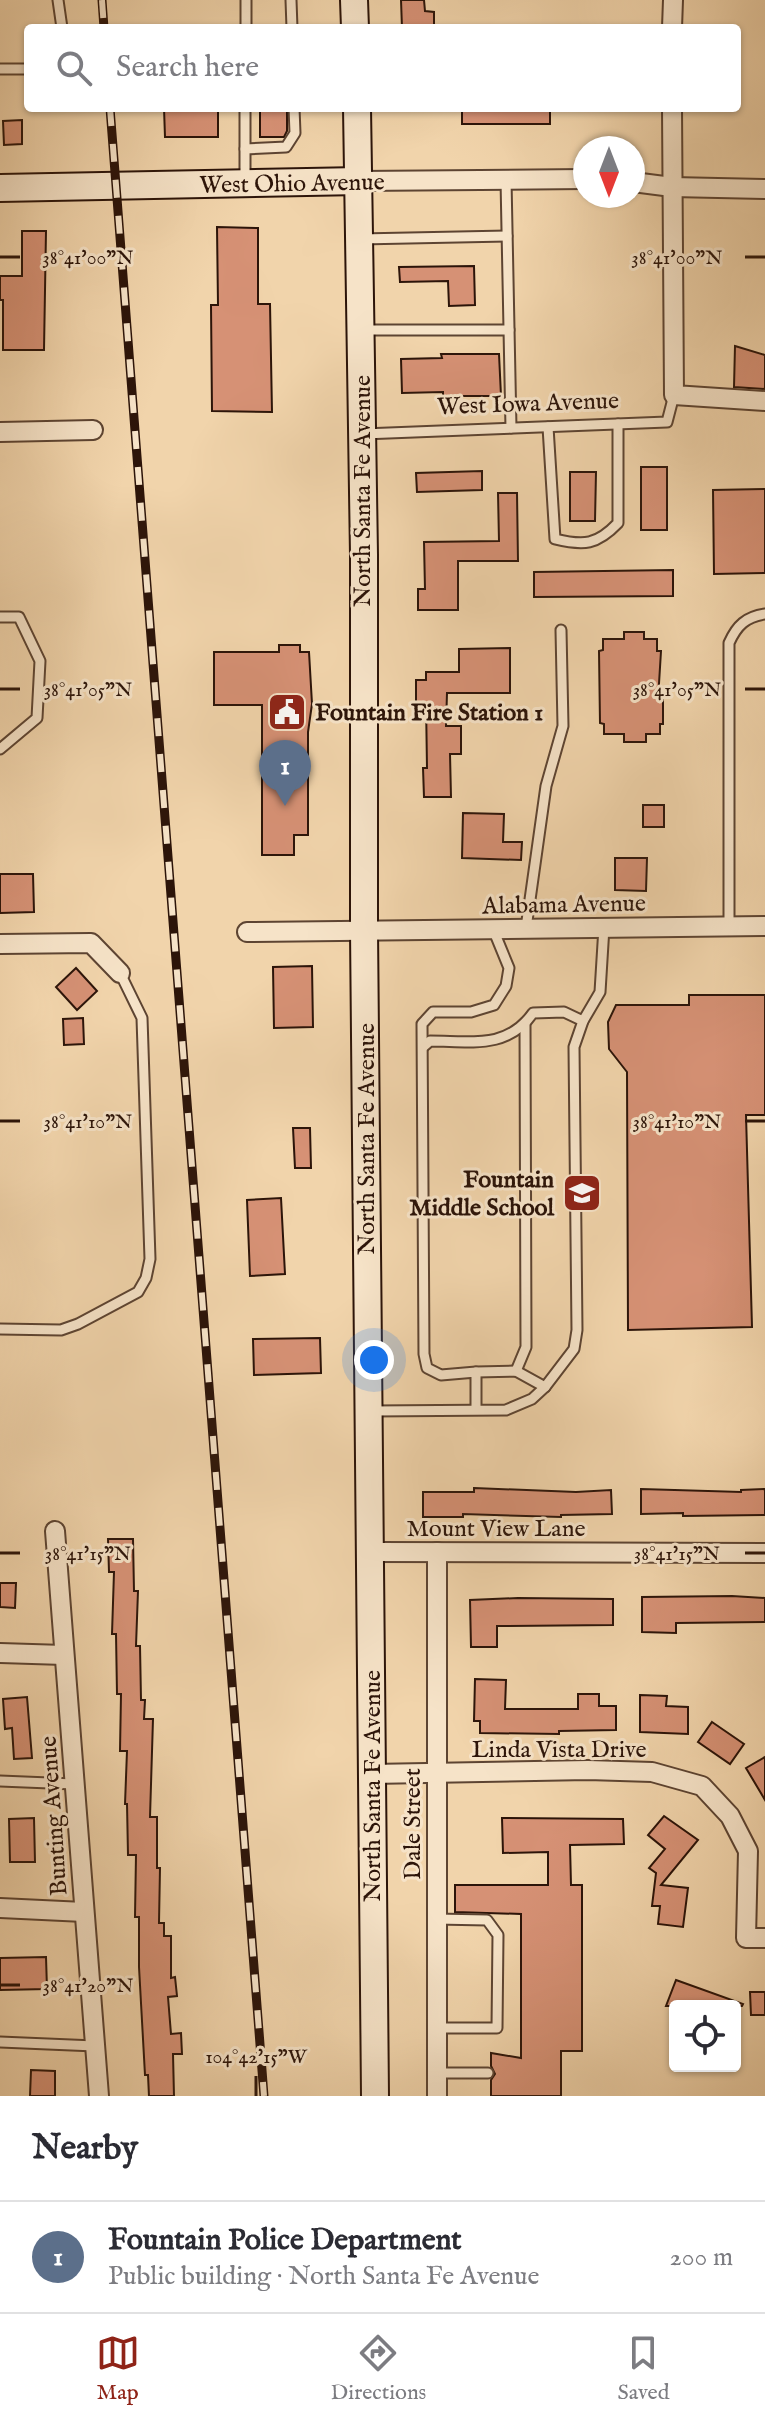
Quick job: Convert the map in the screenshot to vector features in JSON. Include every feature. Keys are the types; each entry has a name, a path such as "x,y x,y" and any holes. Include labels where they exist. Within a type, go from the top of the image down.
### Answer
{"main road":[{"path":"354,0 355,24"},
{"name":"North Santa Fe Avenue","path":"357,112 375,2096"},
{"name":"West Ohio Avenue","path":"0,188 360,181"}],"street":[{"path":"672,24 673,0"},
{"path":"672,112 674,395 765,401"},
{"name":"West Ohio Avenue","path":"360,181 573,179"},
{"path":"645,184 765,189"},
{"path":"0,432 93,430"},
{"name":"Alabama Avenue","path":"247,932 765,926"},
{"path":"0,944 91,943 120,973"},
{"name":"Bunting Avenue","path":"55,1531 99,2096"},
{"name":"Mount View Lane","path":"371,1552 765,1553"},
{"name":"Dale Street","path":"437,1552 437,2096"},
{"path":"0,1653 64,1655"},
{"name":"Linda Vista Drive","path":"371,1774 588,1770 652,1772 702,1786 730,1816 748,1851 746,1938 765,1938"},
{"path":"0,1908 84,1912"}],"lane":[{"path":"58,0 61,24"},
{"path":"246,0 246,24"},
{"path":"291,0 292,24"},
{"path":"0,69 24,69"},
{"path":"245,112 245,184"},
{"path":"245,149 286,147 295,133 294,112"},
{"path":"506,180 511,428"},
{"path":"360,239 507,236"},
{"path":"361,330 509,330"},
{"name":"West Iowa Avenue","path":"362,434 667,422 674,395"},
{"path":"548,427 555,539 574,544 604,538 618,523 618,424"},
{"path":"729,926 729,643 735,630 750,616 765,614"},
{"path":"0,617 19,617 40,661 37,718 0,749"},
{"path":"526,928 546,786 563,726 561,630"},
{"path":"368,1411 506,1410 532,1399 574,1349 577,1330 574,1047 583,1021 600,992 604,927"},
{"path":"493,929 509,968 506,986 494,1005 471,1012 433,1012 422,1024 424,1354 427,1368 441,1375 516,1371 545,1387"},
{"path":"0,1329 61,1330 138,1292 146,1278 150,1259 142,1018 120,973"},
{"path":"423,1047 430,1041 490,1041 509,1036 525,1024 533,1013 564,1012 583,1021"},
{"path":"516,1371 526,1347 525,1024"},
{"path":"476,1372 476,1409"},
{"path":"0,1781 74,1784"},
{"path":"436,1919 487,1920 498,1935 497,2028 437,2028"},
{"path":"0,2042 95,2046"},
{"path":"437,2073 488,2073"}],"building":[{"path":"401,0 424,0 425,11 434,12 434,24 402,24"},
{"path":"164,112 218,112 218,137 165,137"},
{"path":"260,112 287,112 284,137 260,137"},
{"path":"462,112 550,112 550,124 462,124"},
{"path":"22,120 22,144 4,145 3,121"},
{"path":"217,227 258,228 258,304 270,304 272,412 212,411 211,305 218,305"},
{"path":"22,231 46,231 44,350 3,350 0,276 22,276"},
{"path":"474,266 475,305 449,306 448,281 400,282 399,267"},
{"path":"735,346 765,355 765,389 734,387"},
{"path":"441,354 499,354 501,396 402,393 401,359 442,358"},
{"path":"641,467 667,467 667,530 641,530"},
{"path":"482,471 482,490 417,492 416,473"},
{"path":"570,472 596,472 595,521 570,521"},
{"path":"765,489 765,573 714,574 713,490"},
{"path":"498,493 517,493 518,561 458,561 458,610 418,610 418,589 425,589 424,542 499,541"},
{"path":"673,570 673,596 534,597 534,572"},
{"path":"624,632 644,632 644,639 657,639 657,651 661,651 658,700 663,700 663,724 660,724 660,734 646,734 646,742 624,742 624,734 604,734 604,724 600,723 599,651 603,650 603,639 624,639"},
{"name":"Fountain Fire Station 1","path":"279,645 300,645 300,652 309,652 312,704 308,732 308,835 294,835 294,855 262,855 262,705 214,705 214,652 279,652"},
{"path":"510,648 510,693 447,693 446,726 461,726 461,754 450,754 451,797 424,797 426,702 416,702 416,680 426,680 426,672 459,672 459,649"},
{"path":"643,805 664,805 664,827 643,827"},
{"path":"463,813 504,814 503,842 522,842 521,860 462,858"},
{"path":"615,858 647,858 646,891 615,890"},
{"path":"0,874 33,874 34,912 0,913"},
{"path":"312,966 313,1027 274,1028 273,967"},
{"path":"76,968 97,991 77,1010 56,987"},
{"path":"689,995 765,995 765,1115 746,1115 752,1327 628,1330 627,1072 609,1049 608,1022 616,1005 689,1005"},
{"path":"83,1018 84,1044 64,1045 63,1019"},
{"path":"293,1128 310,1128 311,1168 295,1168"},
{"path":"281,1198 285,1274 250,1276 247,1200"},
{"path":"320,1338 321,1373 254,1375 253,1339"},
{"path":"474,1488 576,1492 611,1490 612,1514 423,1517 423,1492 474,1492"},
{"path":"641,1489 741,1492 765,1489 765,1515 641,1514"},
{"path":"108,1539 133,1539 134,1591 138,1591 136,1646 140,1646 141,1700 145,1700 144,1719 153,1719 150,1817 157,1817 159,1923 164,1923 164,1936 171,1936 171,1978 175,1977 177,1996 168,1997 171,2034 181,2033 182,2054 173,2054 174,2096 149,2096 148,2075 145,2075 139,1917 135,1917 136,1855 128,1855 125,1804 127,1751 120,1751 121,1694 117,1694 116,1634 112,1634 114,1572 109,1572"},
{"path":"0,1583 16,1583 15,1608 0,1607"},
{"path":"642,1597 765,1598 765,1622 676,1623 676,1633 642,1632"},
{"path":"613,1599 613,1625 497,1626 497,1647 471,1647 470,1600"},
{"path":"475,1679 506,1680 505,1709 578,1709 578,1694 599,1694 599,1706 616,1706 616,1730 559,1731 559,1734 480,1733 480,1721 474,1721"},
{"path":"640,1695 667,1696 666,1706 688,1707 688,1734 640,1732"},
{"path":"27,1697 32,1758 14,1759 12,1728 5,1729 3,1699"},
{"path":"712,1722 744,1744 730,1764 698,1742"},
{"path":"765,1757 765,1800 746,1768"},
{"path":"664,1816 698,1840 661,1885 688,1888 683,1927 658,1924 660,1906 652,1906 656,1873 649,1868 665,1849 648,1835"},
{"path":"34,1818 35,1862 10,1862 9,1819"},
{"path":"502,1818 623,1819 624,1844 570,1845 571,1885 582,1885 582,2051 561,2051 561,2096 491,2096 491,2080 495,2074 491,2066 491,2053 521,2058 521,1914 455,1912 455,1885 548,1885 548,1852 503,1853"},
{"path":"46,1957 47,1989 0,1990 0,1958"},
{"path":"676,1980 732,2000 669,2000 669,2006 666,2006"},
{"path":"750,1992 765,1992 765,2015 751,2015"},
{"path":"31,2070 55,2071 55,2096 30,2096"}],"railway":[{"path":"102,0 104,24"},
{"path":"110,112 264,2096"}],"place":[{"name":"Fountain Fire Station 1","path":"287,712"},
{"name":"Fountain Police Department","path":"285,806"},
{"name":"Fountain Middle School","path":"582,1193"}]}
